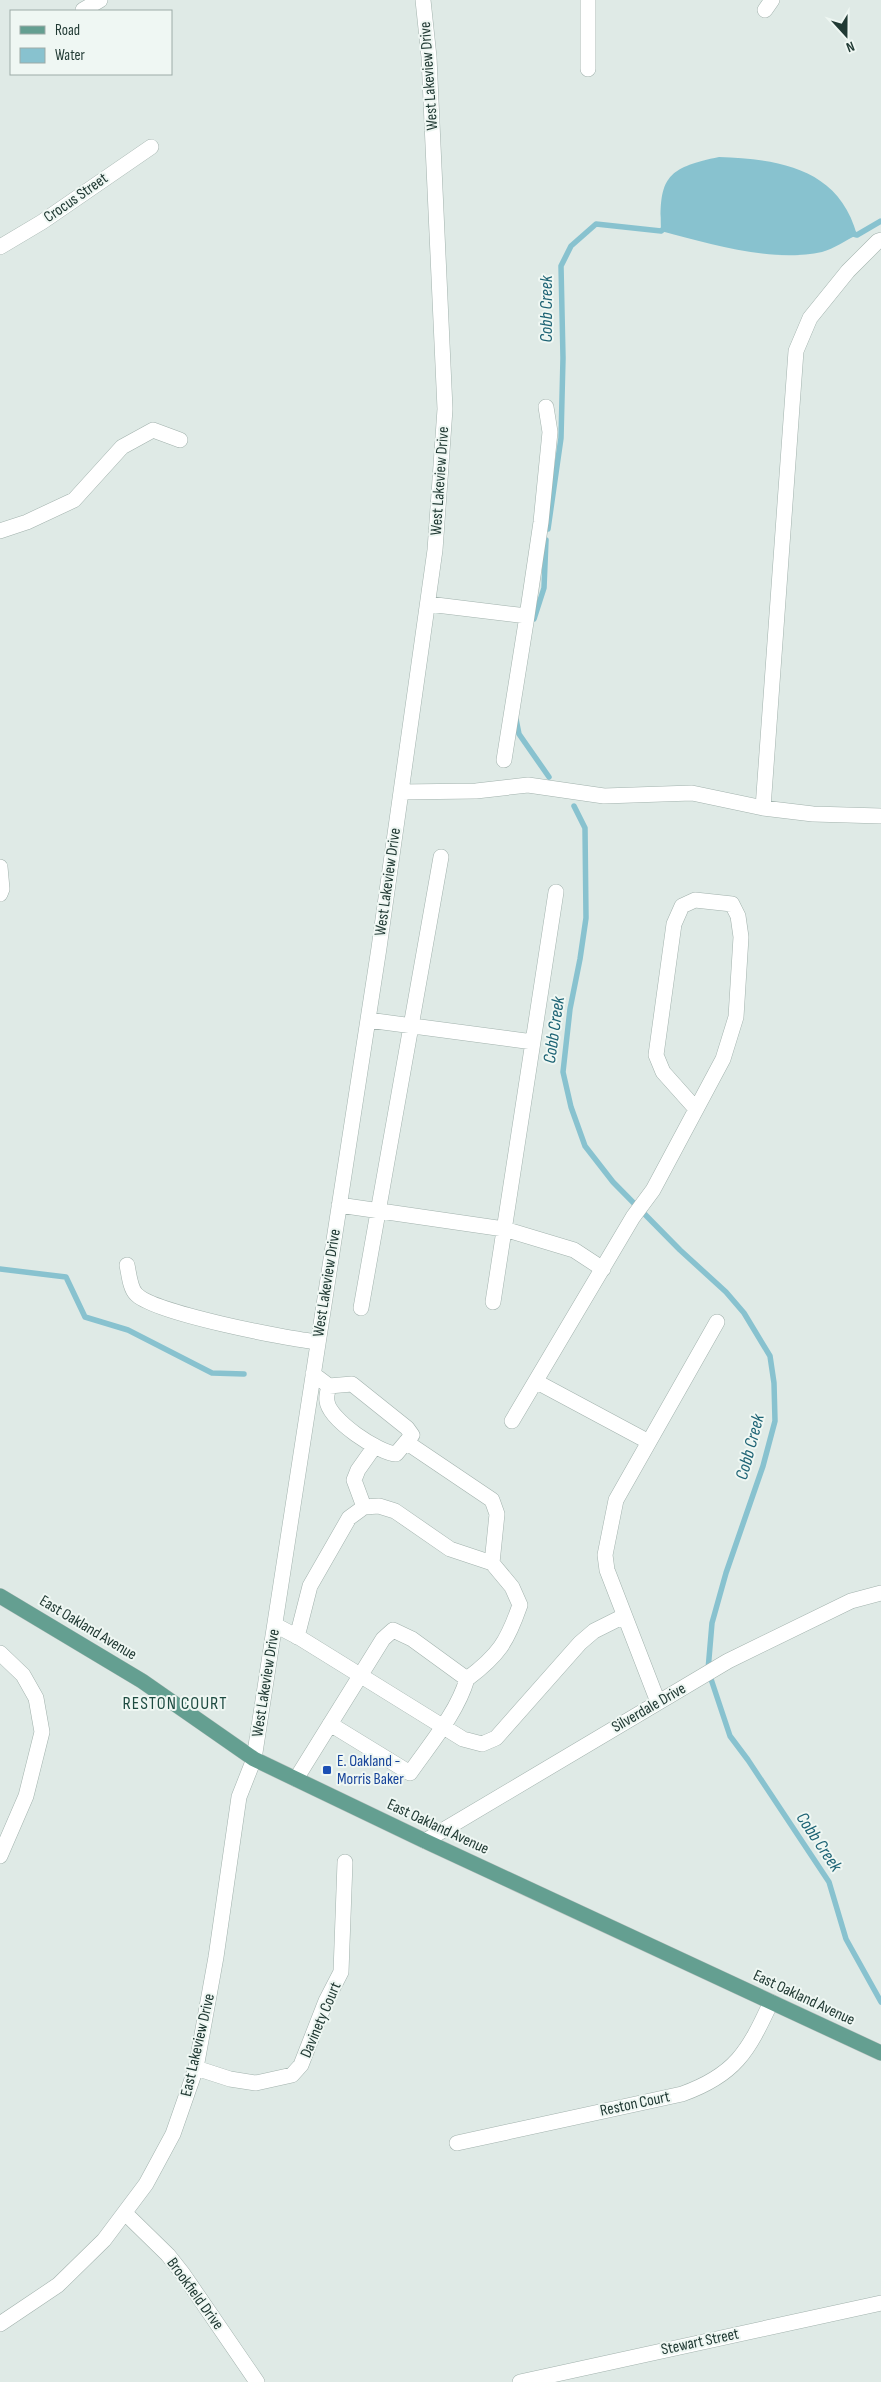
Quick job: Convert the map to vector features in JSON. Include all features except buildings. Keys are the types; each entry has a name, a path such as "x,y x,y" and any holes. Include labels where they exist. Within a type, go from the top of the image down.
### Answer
{"main road":[{"name":"East Oakland Avenue","path":"0,1596 142,1681 254,1759 425,1841 881,2053"}],"street":[{"path":"82,10 100,0"},
{"name":"West Lakeview Drive","path":"254,1759 368,1020 435,550 445,409 430,57 424,0"},
{"path":"588,0 588,69"},
{"name":"Crocus Street","path":"0,247 42,222 151,147"},
{"path":"763,808 796,351 810,318 848,271 881,240"},
{"path":"504,760 541,522 550,432 546,408"},
{"path":"0,531 27,522 74,500 122,447 153,430 180,440"},
{"path":"428,604 527,616"},
{"path":"401,792 476,791 528,785 604,796 692,793 763,808 813,814 881,816"},
{"path":"361,1308 441,858"},
{"path":"0,867 2,889 0,894"},
{"path":"493,1302 556,892"},
{"path":"512,1421 537,1382 632,1217 653,1190 723,1059 736,1017 741,937 738,916 732,904 695,900 682,906 674,924 656,1055 663,1072 696,1109"},
{"path":"368,1020 533,1042"},
{"path":"339,1205 504,1229 574,1250 603,1269"},
{"path":"127,1265 136,1294 148,1302 177,1312 290,1339 318,1342"},
{"path":"658,1702 607,1570 604,1555 616,1500 717,1322"},
{"path":"313,1374 329,1386 352,1384 407,1428 412,1435 396,1454 388,1454 353,1432 331,1412 326,1401 329,1386"},
{"path":"537,1382 649,1442"},
{"path":"406,1442 492,1500 497,1514 492,1563"},
{"path":"364,1508 354,1480 358,1470 376,1446"},
{"path":"297,1637 310,1586 349,1518 364,1508 379,1506 395,1511 450,1549 492,1563 512,1587 520,1605 512,1630 498,1653 467,1679 464,1690 410,1773 330,1724"},
{"name":"Silverdale Drive","path":"425,1841 728,1661 851,1601 881,1593"},
{"path":"275,1625 463,1739 482,1744 496,1738 580,1643 594,1631 624,1616"},
{"path":"296,1779 383,1639 393,1630 412,1639 467,1679"},
{"path":"0,1653 23,1675 36,1698 42,1732 26,1796 0,1856"},
{"name":"East Lakeview Drive","path":"0,2324 58,2284 104,2240 146,2184 173,2134 196,2068 216,1958 239,1797 254,1759"},
{"name":"Davinety Court","path":"196,2068 230,2080 256,2083 292,2075 301,2065 326,2002 341,1972 345,1862"},
{"name":"Reston Court","path":"457,2143 682,2094 703,2087 725,2074 742,2056 755,2038 770,2002"},
{"name":"Brookfield Drive","path":"125,2213 168,2255 183,2274 257,2382"},
{"name":"Stewart Street","path":"520,2382 881,2303"}],"water":[{"path":"719,157 741,158 784,165 804,172 821,181 836,195 848,212 857,235 826,251 803,255 783,255 762,254 720,246 661,231 662,199 664,187 669,178 687,166"}],"waterway":[{"name":"Cobb Creek","path":"850,233 857,235 881,221"},
{"name":"Cobb Creek","path":"548,529 561,438 563,358 561,266 571,246 596,224 661,231 666,227"},
{"name":"Cobb Creek","path":"534,619 544,588 546,540"},
{"name":"Cobb Creek","path":"516,719 519,734 549,777"},
{"name":"Cobb Creek","path":"574,806 585,828 586,918 570,1009 563,1072 571,1107 585,1146 613,1182 680,1250 726,1292 744,1313 770,1356 774,1383 775,1421 763,1466 726,1573 712,1623 708,1670 730,1736 829,1882 846,1939 881,2002"},
{"path":"0,1269 66,1277 85,1317 128,1330 212,1373 244,1374"}],"place":[{"name":"E. Oakland - Morris Baker","path":"327,1770"}],"district":[{"name":"RESTON COURT","path":"175,1703"}]}
